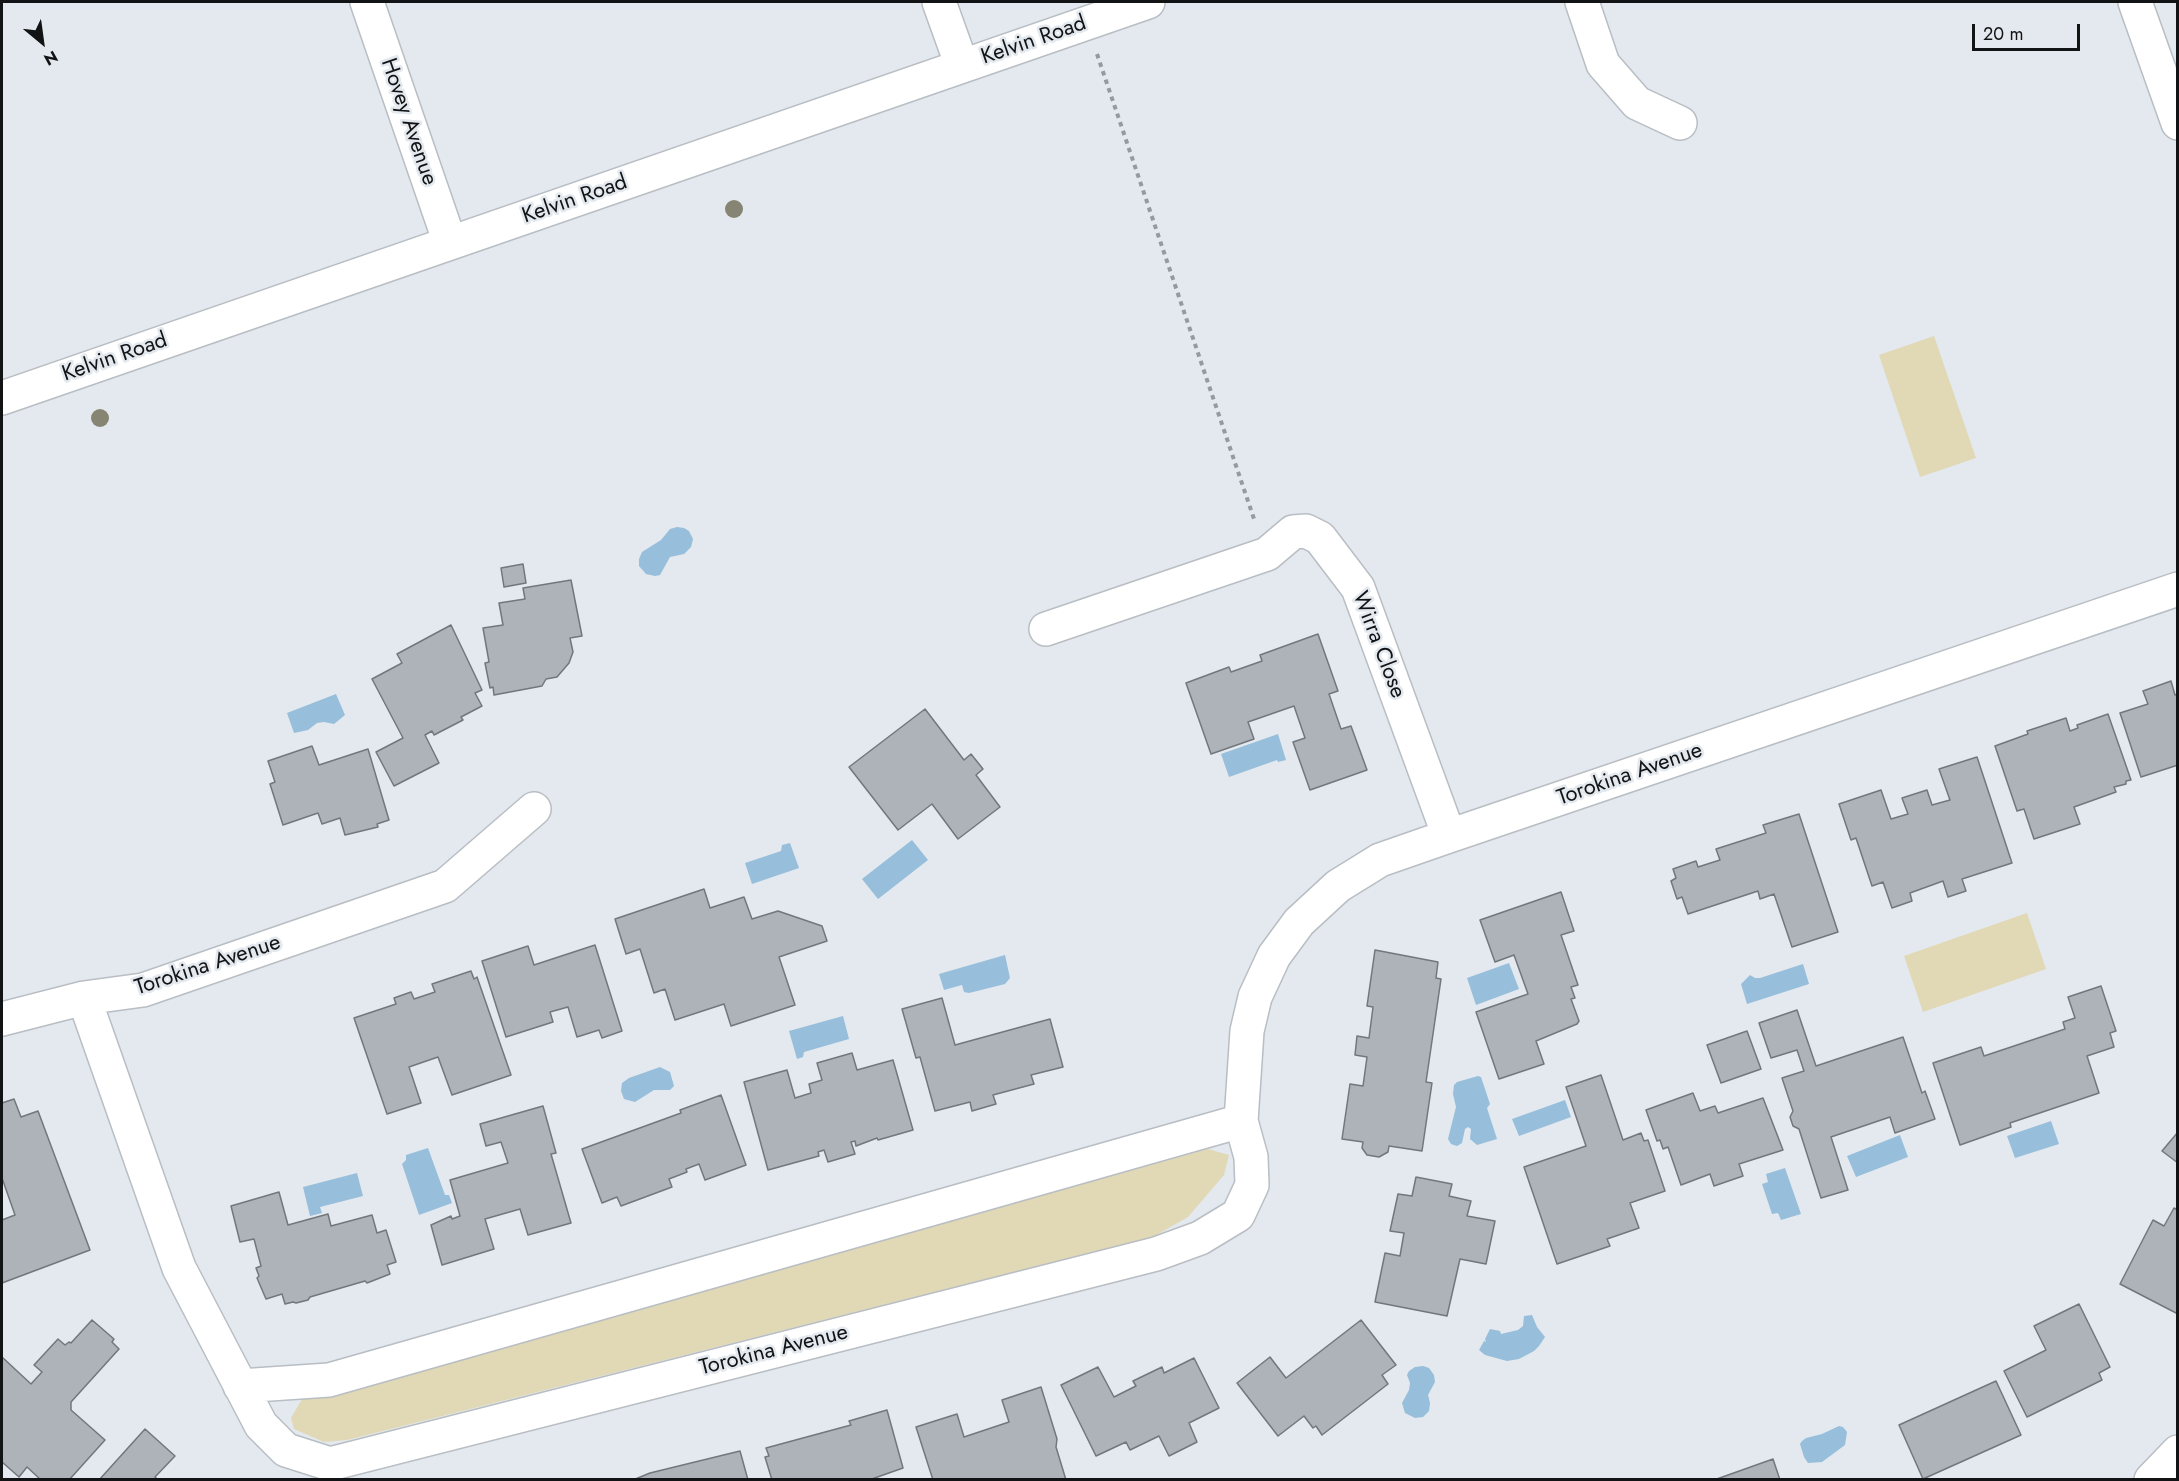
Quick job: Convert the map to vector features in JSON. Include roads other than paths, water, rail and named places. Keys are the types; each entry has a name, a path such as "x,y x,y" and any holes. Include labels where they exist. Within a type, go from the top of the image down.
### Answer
{"street":[{"name":"Hovey Avenue","path":"367,2 450,243"},
{"path":"939,2 962,66"},
{"name":"Kelvin Road","path":"2,398 1148,2"},
{"path":"1582,2 1603,64 1637,103 1680,123"},
{"path":"2135,2 2178,123"},
{"name":"Wirra Close","path":"1046,629 1267,554 1293,532 1306,531 1320,538 1358,588 1449,836"},
{"name":"Torokina Avenue","path":"534,809 445,886 143,990 84,998 179,1268 261,1425 286,1450 330,1464 1156,1254 1200,1238 1238,1215 1252,1185 1251,1157 1241,1121 1247,1031 1255,997 1274,956 1299,922 1338,886 1380,860 2178,589"},
{"path":"2,1019 84,998"},
{"path":"240,1386 329,1380 1241,1121"},
{"path":"2151,1479 2178,1452"}],"water":[{"path":"677,527 689,531 693,539 691,547 684,554 670,557 660,575 646,574 639,566 642,552 661,540 670,529"},
{"path":"336,694 345,715 334,724 317,723 308,730 294,733 287,713"},
{"path":"1278,734 1286,760 1278,762 1277,760 1229,777 1221,754"},
{"path":"912,840 928,860 878,899 862,879"},
{"path":"790,843 799,868 752,884 745,863 781,851 782,845"},
{"path":"1005,955 1010,978 1005,984 969,993 964,992 962,985 944,990 939,974"},
{"path":"1509,963 1519,989 1476,1005 1467,978"},
{"path":"1803,964 1809,984 1747,1004 1741,984 1750,975 1760,978"},
{"path":"843,1016 849,1039 804,1052 803,1057 797,1059 789,1031"},
{"path":"660,1067 670,1072 674,1086 670,1090 654,1090 635,1102 624,1099 621,1091 622,1083 629,1078"},
{"path":"1478,1076 1481,1077 1490,1104 1487,1108 1497,1139 1477,1145 1470,1139 1471,1129 1468,1127 1465,1129 1462,1143 1457,1146 1451,1144 1448,1139 1456,1107 1453,1094 1454,1085"},
{"path":"1565,1100 1571,1117 1519,1136 1512,1119"},
{"path":"2051,1121 2059,1144 2015,1158 2007,1136"},
{"path":"1900,1135 1908,1157 1856,1177 1847,1156"},
{"path":"428,1148 445,1195 449,1195 452,1203 419,1215 402,1164 406,1160 406,1155"},
{"path":"1785,1168 1801,1214 1781,1220 1778,1213 1772,1214 1762,1184 1768,1182 1766,1174"},
{"path":"357,1173 363,1196 320,1207 322,1213 310,1216 303,1187"},
{"path":"1532,1315 1537,1327 1545,1337 1534,1351 1519,1359 1507,1361 1485,1355 1479,1350 1484,1341 1486,1342 1485,1339 1490,1329 1500,1331 1501,1334 1518,1330 1523,1326 1524,1316"},
{"path":"1423,1366 1429,1368 1434,1375 1435,1382 1428,1395 1429,1411 1423,1417 1415,1418 1405,1413 1402,1403 1409,1390 1410,1383 1407,1375 1409,1371"},
{"path":"1839,1426 1847,1432 1845,1445 1822,1462 1808,1463 1800,1444 1802,1441"}]}
